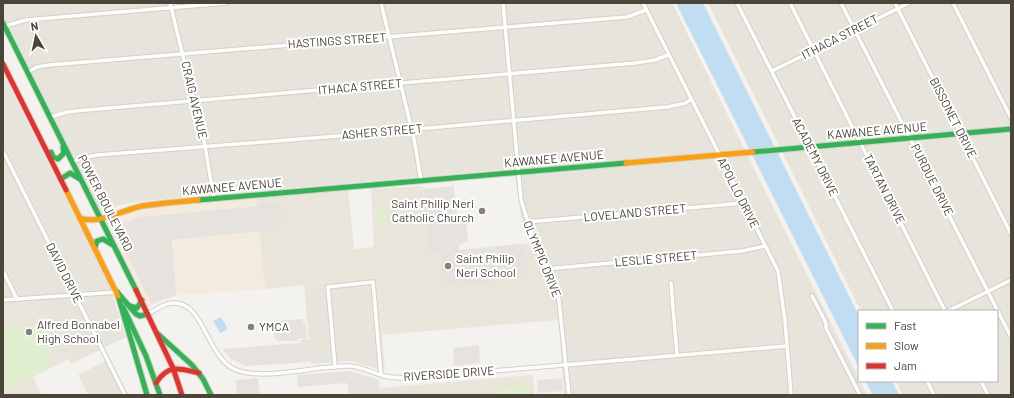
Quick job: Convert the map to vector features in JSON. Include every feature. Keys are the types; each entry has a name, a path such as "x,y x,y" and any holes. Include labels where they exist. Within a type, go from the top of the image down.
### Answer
{"main road":[{"name":"POWER BOULEVARD","path":"4,24 142,300 173,368 182,395"},
{"path":"3,33 11,39"},
{"path":"3,64 117,292 146,356 160,395"},
{"name":"KAWANEE AVENUE","path":"80,218 86,221 102,219 140,206 1011,129"},
{"path":"44,146 58,159 64,152 63,142"},
{"path":"61,179 70,173 83,181"},
{"path":"95,247 97,241 103,239 116,247"},
{"path":"117,292 134,314 140,316 148,314"},
{"path":"117,292 147,395"},
{"path":"129,306 137,308 142,300"},
{"path":"158,334 165,343 194,365 210,395"},
{"path":"156,383 164,373 173,368 199,373"}],"street":[{"name":"CRAIG AVENUE","path":"170,3 205,146 214,199"},
{"path":"4,24 26,20 226,3"},
{"path":"381,3 412,129 421,180"},
{"name":"OLYMPIC DRIVE","path":"503,3 520,200 526,222 537,251 559,301 569,395"},
{"name":"APOLLO DRIVE","path":"643,3 780,275 791,395"},
{"name":"ACADEMY DRIVE","path":"737,3 892,310"},
{"name":"TARTAN DRIVE","path":"790,3 945,310"},
{"name":"PURDUE DRIVE","path":"840,3 998,310"},
{"name":"BISSONET DRIVE","path":"895,3 1011,234"},
{"name":"ITHACA STREET","path":"772,71 909,3"},
{"path":"954,3 1011,118"},
{"name":"HASTINGS STREET","path":"28,72 37,67 49,65 628,17 646,10"},
{"name":"ITHACA STREET","path":"51,117 67,112 194,100 635,63 654,60 668,55"},
{"name":"ASHER STREET","path":"73,162 81,158 98,155 667,107 686,103 691,99"},
{"name":"DAVID DRIVE","path":"3,151 126,395"},
{"name":"LOVELAND STREET","path":"526,222 744,203"},
{"name":"LESLIE STREET","path":"546,269 742,251 765,246"},
{"path":"3,271 17,299"},
{"path":"948,310 1011,280"},
{"path":"335,367 328,286 373,282 381,375"},
{"path":"671,283 677,355"},
{"path":"3,300 117,292"},
{"path":"812,296 826,323 826,328 860,395"},
{"name":"RIVERSIDE DRIVE","path":"148,314 167,304 186,305 193,310 216,354 226,364 246,373 264,374 350,366 381,375 411,378 787,346"},
{"name":"PURDUE DRIVE","path":"998,311 1011,337"},
{"path":"928,382 934,395"},
{"path":"981,382 988,395"}],"shaded area":[{"path":"3,3 672,3 858,377 858,382 861,382 867,395 564,395 557,297 530,243 521,217 514,169 141,201 117,206 101,214 3,14"},
{"path":"708,3 1011,3 1011,395 903,395 896,382 998,382 998,310 861,310"},
{"path":"3,74 109,285 126,337 71,364 40,302 3,305"},
{"name":"Saint Philip Neri School","path":"423,186 429,253 530,243 557,297 558,320 382,335 377,278 265,289 256,197 348,189 354,249 374,247 371,189"},
{"path":"454,186 458,224 466,219 468,241 459,245 459,250 521,244 527,266 526,276 491,280 491,283 472,285 472,282 443,284 440,252 429,253 423,189"},
{"path":"256,197 265,289 179,295 147,307 104,221 135,209 150,206"},
{"path":"281,203 282,229 172,240 176,295 151,303 113,226 140,217 258,206 259,215 258,204"},
{"path":"377,278 385,371 350,361 311,364 304,285"},
{"name":"Alfred Bonnabel High School","path":"40,302 69,359 33,377 42,395 3,395 3,305"},
{"path":"303,319 303,323 305,322 307,338 298,339 298,341 277,341 274,336 273,321"},
{"path":"309,339 311,362 246,366 231,359 222,349 300,343 301,340"},
{"path":"479,345 480,363 454,366 453,348"},
{"path":"110,359 127,395 88,395 78,375"},
{"path":"350,371 379,380 380,395 349,395 347,383 298,387 297,375"},
{"path":"533,375 534,395 380,395 380,388"},
{"path":"258,378 260,395 237,395 236,380"},
{"path":"562,378 563,391 538,393 537,380"}],"green space":[{"path":"384,206 388,223 380,225 374,209"},
{"path":"48,325 52,348 47,370 3,393 3,328"},
{"path":"530,384 531,395 499,395 499,387"}],"water":[{"path":"676,3 703,3 858,314 858,366"},
{"path":"221,317 228,329 220,333 213,321"},
{"path":"866,382 892,382 899,395 873,395"}],"traffic: fast":[{"path":"3,23 136,290"},
{"path":"753,152 1011,129"},
{"path":"51,152 53,157 58,159 64,153 63,147"},
{"path":"198,200 626,163"},
{"path":"61,179 70,173 80,179"},
{"path":"95,247 97,241 103,239 113,245"},
{"path":"117,292 136,314 140,316 148,314"},
{"path":"117,292 147,395"},
{"path":"130,306 137,308 142,300"},
{"path":"123,307 146,356 160,395"},
{"path":"158,334 192,365 203,379 211,395"}],"traffic: slow":[{"path":"626,163 753,152"},
{"path":"66,190 118,296"},
{"path":"80,218 95,220 142,206 198,200"}],"traffic: jam":[{"path":"3,64 66,190"},
{"path":"136,290 173,368 182,395"},
{"path":"156,383 165,373 174,369 199,373"}],"place":[{"name":"Saint Philip Neri Catholic Church","path":"482,211"},
{"name":"Saint Philip Neri School","path":"448,266"},
{"name":"YMCA","path":"251,327"},
{"name":"Alfred Bonnabel High School","path":"29,332"}]}
